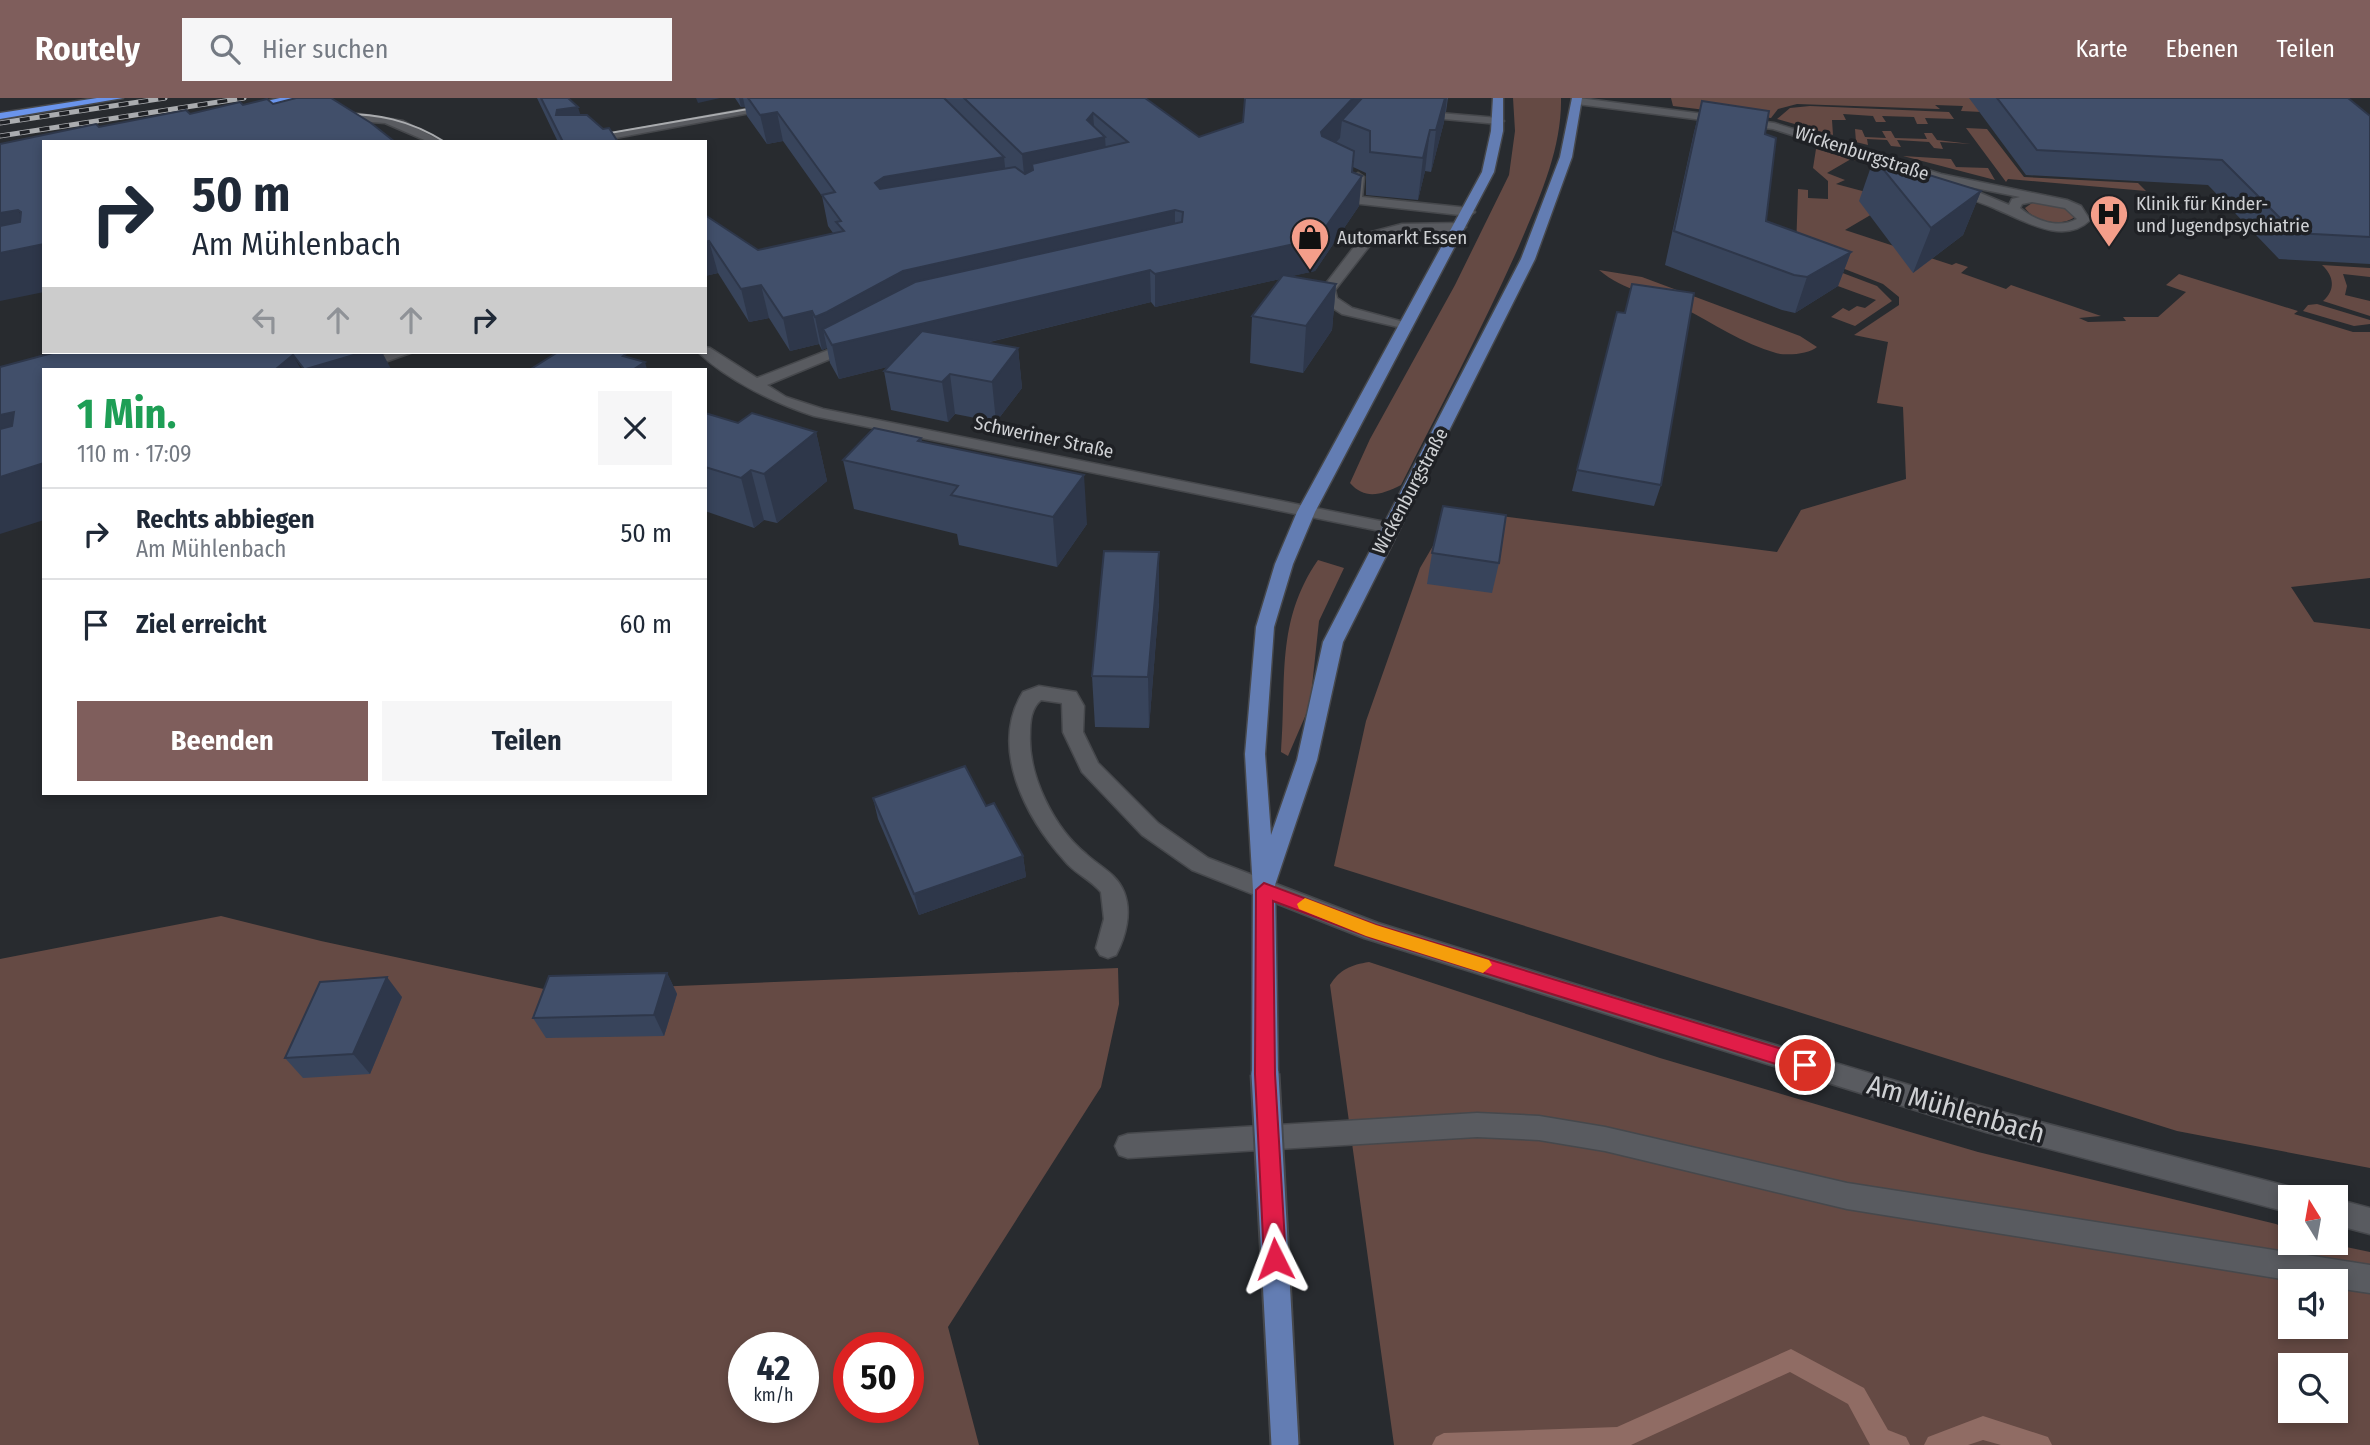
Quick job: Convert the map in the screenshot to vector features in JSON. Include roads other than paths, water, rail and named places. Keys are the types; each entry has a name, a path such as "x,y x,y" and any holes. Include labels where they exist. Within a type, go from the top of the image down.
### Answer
{"highway":[{"path":"0,116 118,98"},
{"path":"231,109 300,98"}],"main road":[{"path":"1285,1445 1265,1074 1264,890 1255,754 1265,627 1284,564 1306,512 1469,212 1488,172 1498,121 1498,98"},
{"name":"Wickenburgstraße","path":"1264,890 1307,760 1333,642 1528,259 1566,158 1577,99"}],"street":[{"path":"585,140 827,98"},
{"name":"Wickenburgstraße","path":"1577,99 1774,126 1889,166 2047,199 2078,209 2084,220 2076,225 2059,226 2036,222 2015,212 1957,193 1939,177"},
{"path":"1399,113 1498,121"},
{"path":"323,117 364,116 399,121 433,140"},
{"path":"1349,172 1360,177 1356,200 1469,212"},
{"path":"2015,212 2013,206 2016,202 2047,199"},
{"path":"1406,327 1347,311 1329,300 1328,290 1375,233 1398,229 1460,227"},
{"path":"753,385 840,352 872,333"},
{"name":"Schweriner Straße","path":"707,352 753,385 781,400 820,413 1390,528"},
{"path":"353,368 399,354"},
{"path":"1108,948 1118,914 1111,887 1073,856 1038,806 1020,753 1020,721 1030,697 1039,693 1069,697 1074,706 1073,732 1089,767 1150,829 1200,864 1264,890"},
{"name":"Am Mühlenbach","path":"1264,890 1372,931 1986,1120 2278,1197"},
{"path":"1128,1146 1477,1125 1539,1128 1605,1139 1847,1196 2370,1279"},
{"path":"2348,1215 2370,1221"}],"waterway":[{"path":"1444,1445 1618,1439 1791,1360 1856,1396 1880,1440 1898,1445"},
{"path":"1936,1445 1983,1428 2040,1445"}],"tram line":[{"path":"570,140 766,106"},
{"path":"336,114 393,119 442,140"}],"railway":[{"path":"0,123 165,98"},
{"path":"0,136 244,98"}],"place":[{"name":"Klinik für Kinder- und Jugendpsychiatrie","path":"2109,248"},
{"name":"Automarkt Essen","path":"1310,271"}]}
